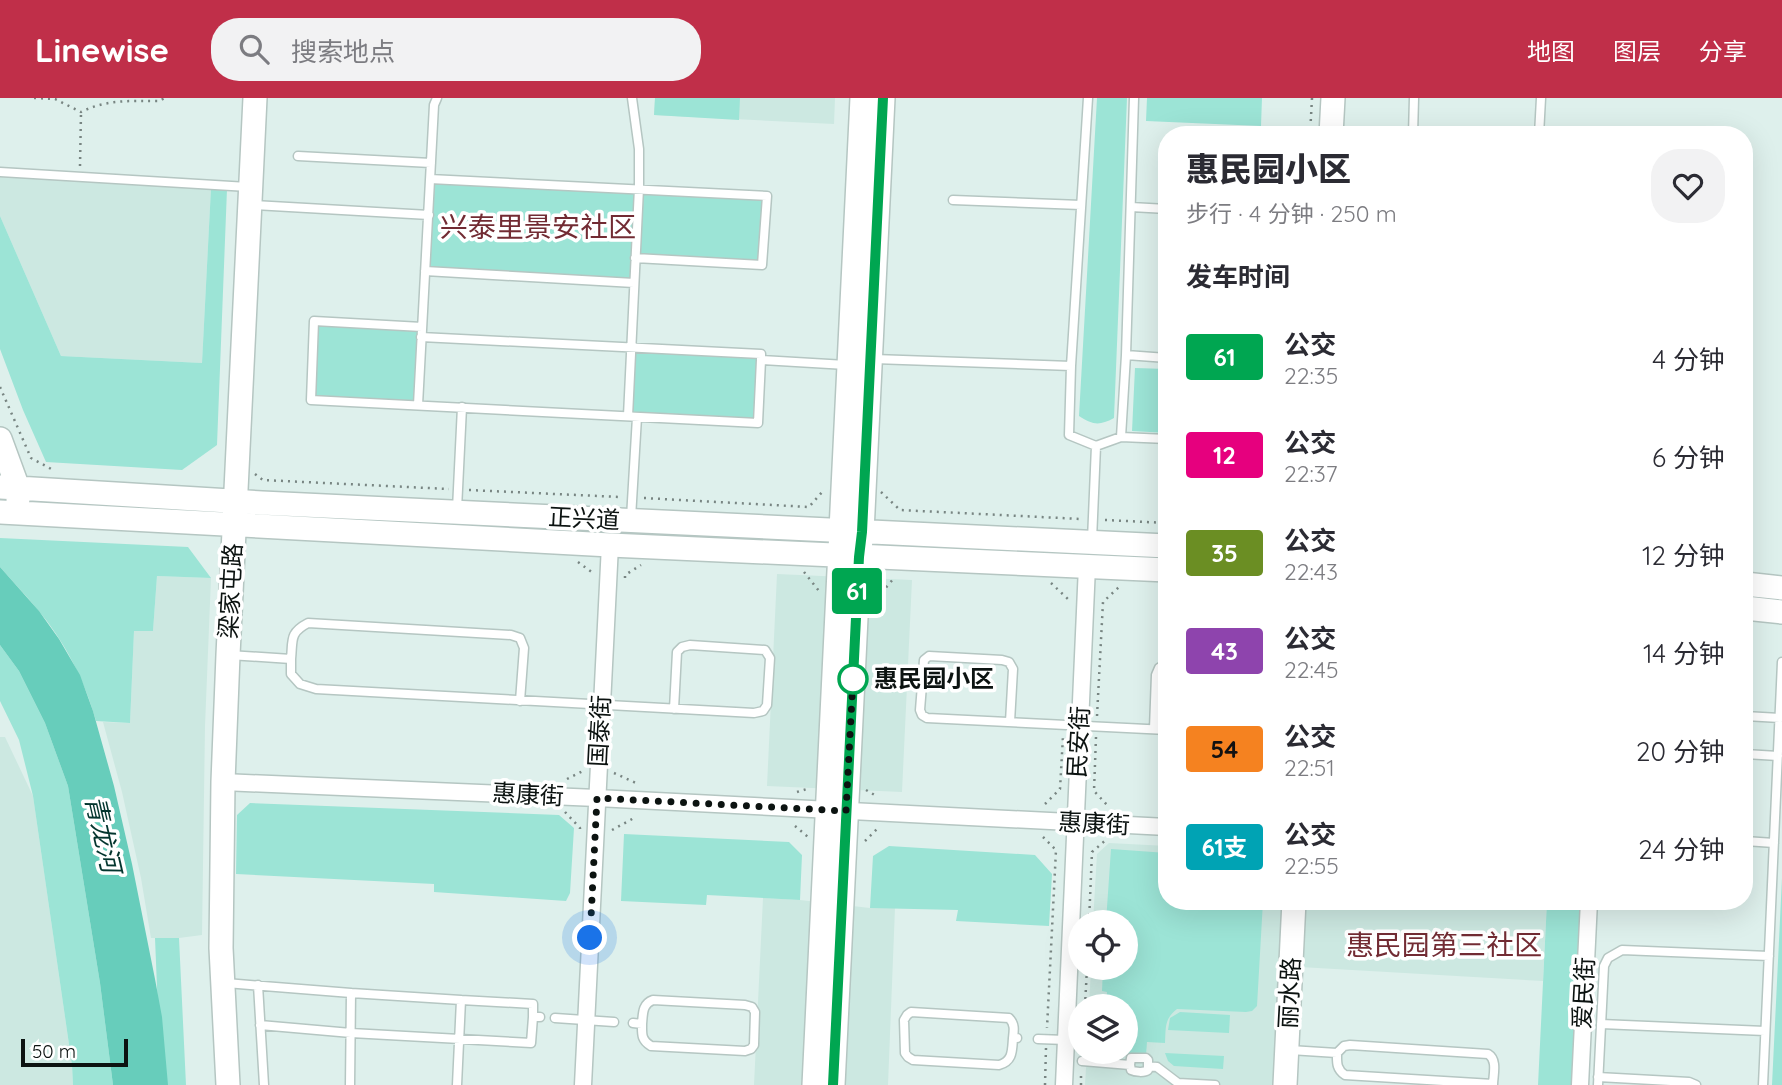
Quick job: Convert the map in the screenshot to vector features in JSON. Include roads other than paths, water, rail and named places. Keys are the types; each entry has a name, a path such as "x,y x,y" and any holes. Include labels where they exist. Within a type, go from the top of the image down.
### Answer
{"main road":[{"name":"梁家屯路","path":"228,1085 221,948 223,782 256,98"},
{"path":"860,362 862,98"},
{"path":"834,1085 837,811 849,556 860,362 883,98"},
{"path":"1331,126 1333,98"},
{"path":"0,439 9,488 9,512"},
{"name":"正兴道","path":"9,488 236,502 457,501 631,521 1158,546"},
{"name":"正兴道","path":"9,512 610,545 1158,570"},
{"path":"1753,585 1782,588"},
{"path":"1753,609 1782,612"},
{"path":"814,1085 837,811"},
{"name":"丽水路","path":"1285,1085 1294,910"}],"street":[{"name":"国泰街","path":"583,1085 610,545"},
{"name":"民安街","path":"1064,1085 1074,823 1071,725 1087,566"},
{"name":"惠康街","path":"223,782 1158,827"},
{"name":"爱民街","path":"1580,1085 1589,910"}],"lane":[{"path":"418,405 434,105 437,98"},
{"path":"631,521 632,347 639,188 639,149 632,98"},
{"path":"1088,98 1069,435 1096,446 1121,437 1158,439"},
{"path":"1121,437 1134,98"},
{"path":"1413,126 1414,98"},
{"path":"1539,126 1541,98"},
{"path":"298,156 431,163"},
{"path":"0,172 79,177 429,215"},
{"path":"430,179 767,195 762,265 635,258"},
{"path":"953,200 1081,205"},
{"path":"1131,207 1158,208"},
{"path":"425,271 634,283"},
{"path":"421,337 761,354 758,423 311,400 314,321 422,327"},
{"path":"1126,355 1158,357"},
{"path":"761,360 1071,366"},
{"path":"457,501 462,407"},
{"path":"1092,542 1096,446"},
{"path":"520,701 524,648 520,638 511,635 308,623 293,634 291,674 300,684 316,689 520,701 602,705 674,709 754,713 763,711 767,705 768,653 765,650 690,645 682,647 677,652 674,709"},
{"path":"228,655 292,659"},
{"path":"1010,722 1013,669 1009,662 929,656 924,660 920,710 927,718 1158,729"},
{"path":"1763,1085 1782,662"},
{"path":"1154,729 1158,670"},
{"path":"1753,716 1780,718"},
{"path":"1753,754 1778,756"},
{"path":"1753,842 1774,843"},
{"path":"1696,1085 1689,1082 1598,1081 1604,966 1608,958 1622,950 1769,956"},
{"path":"223,983 533,1004 536,1017 531,1043 260,1025"},
{"path":"258,985 264,1085"},
{"path":"351,993 351,1085"},
{"path":"457,1085 461,1000"},
{"path":"653,1000 745,1005 752,1007 755,1012 754,1045 745,1051 651,1046 646,1043 638,1024 647,1002 653,1000"},
{"path":"911,1012 1009,1018 1014,1025 1015,1038 1010,1059 999,1065 913,1060 905,1053 904,1020 911,1012"},
{"path":"555,1018 614,1022"},
{"path":"1601,1024 1765,1031"},
{"path":"1042,1039 1066,1040"},
{"path":"1350,1045 1488,1054 1494,1062 1493,1084 1345,1075 1337,1065 1338,1053 1344,1046 1350,1045"},
{"path":"1287,1050 1338,1053"},
{"path":"1581,1053 1600,1054"},
{"path":"1118,1064 1130,1065 1133,1071 1145,1072 1148,1066 1157,1067 1178,1084 1215,1085"}],"water":[{"name":"青龙河","path":"0,567 39,611 59,639 80,675 93,711 132,864 162,1017 168,1085 113,1085 100,983 68,786 45,723 19,671 0,645"}],"place":[{"name":"惠民园小区","path":"853,679"}],"district":[{"name":"兴泰里景安社区","path":"538,227"},
{"name":"惠民园第三社区","path":"1444,945"}]}
